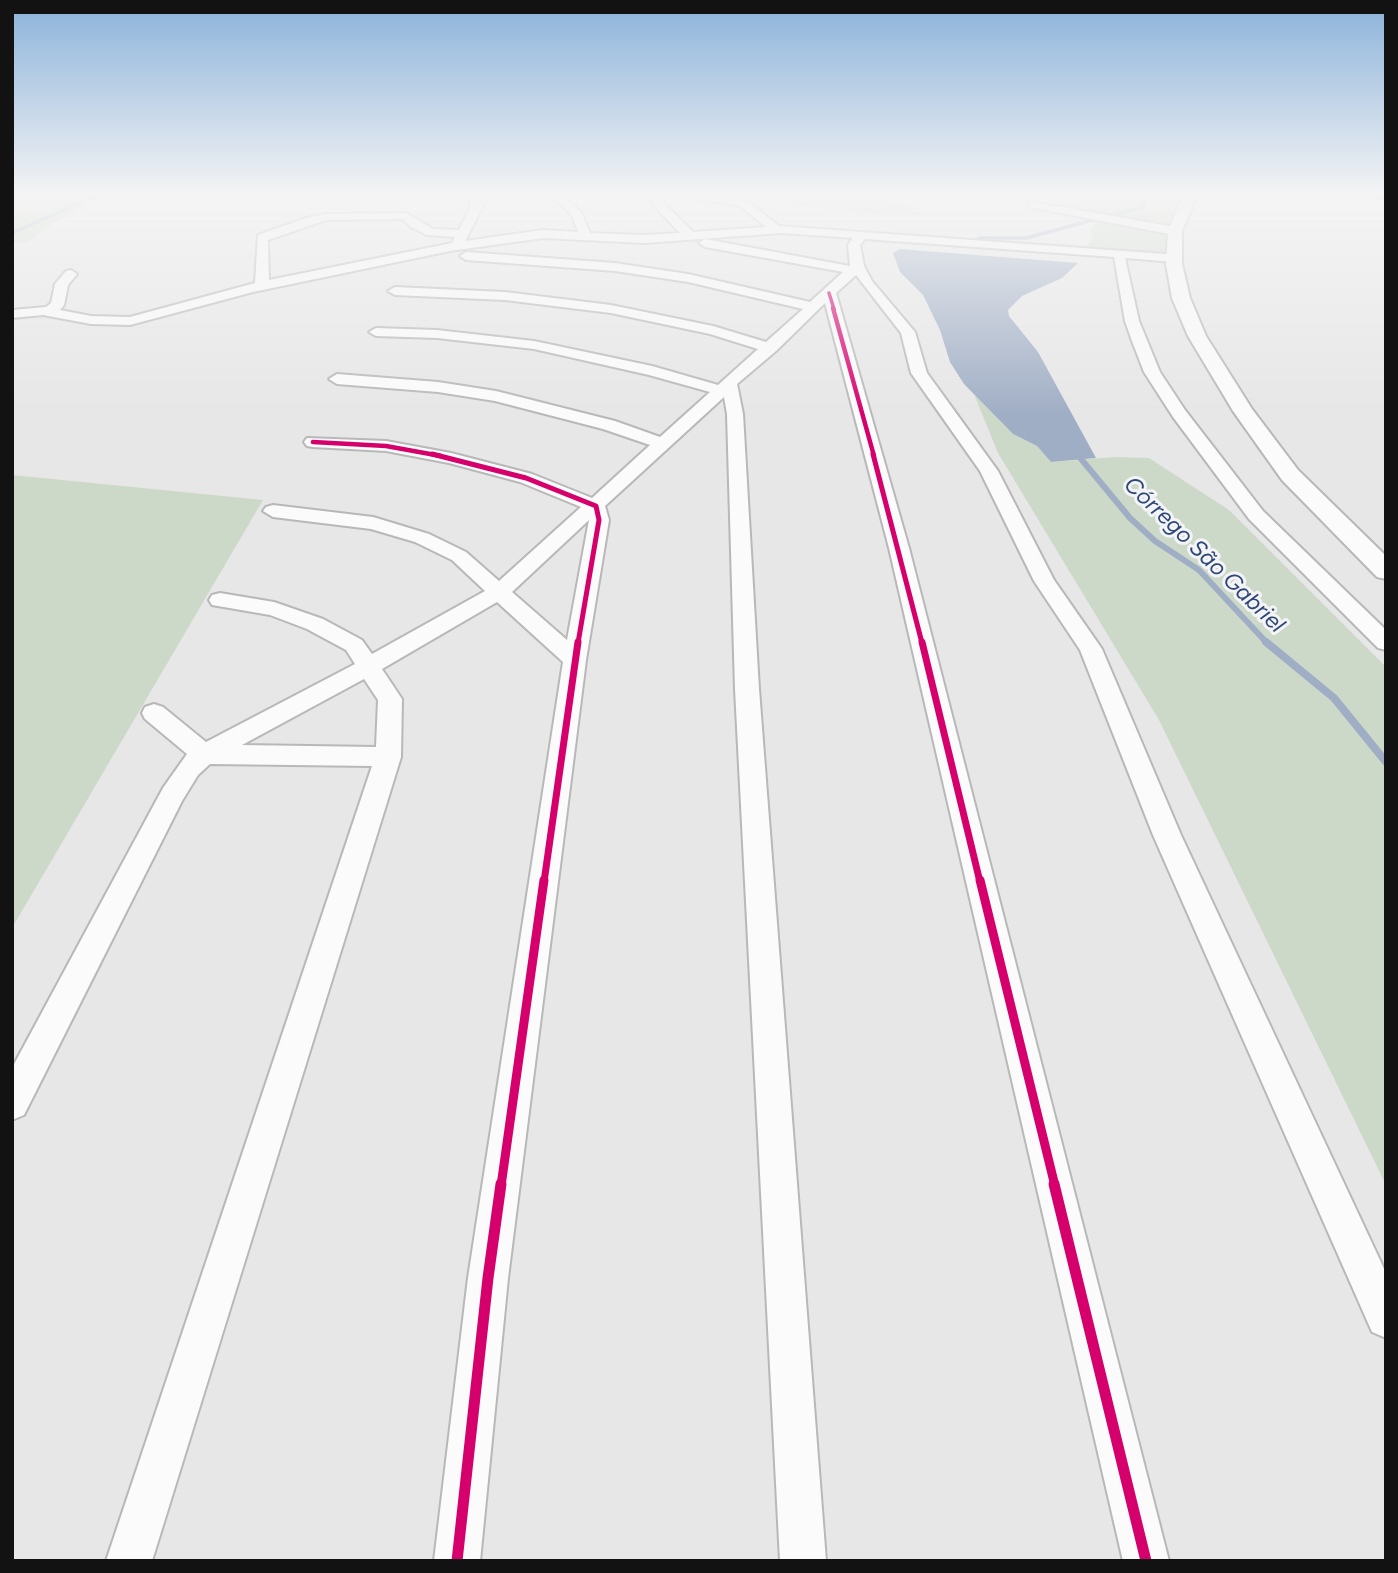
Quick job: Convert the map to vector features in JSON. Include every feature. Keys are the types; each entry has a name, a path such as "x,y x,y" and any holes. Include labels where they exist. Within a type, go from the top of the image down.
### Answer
{"main road":[{"path":"1176,266 1181,298 1197,337 1243,411 1290,475 1386,571"}],"street":[{"path":"262,266 262,285"},
{"path":"12,314 49,312 91,320 130,321 262,285 355,266"},
{"path":"607,266 822,300"},
{"path":"845,266 855,268 908,332 919,373 989,471 1044,581 1091,649 1167,835 1386,1318"},
{"path":"1121,266 1139,341 1152,372 1179,413 1256,515 1386,643"},
{"path":"12,1102 172,795 189,768 204,754 369,666 500,591 724,387 771,348 855,268"},
{"path":"49,312 57,305 62,285 71,274"},
{"path":"395,291 505,296 611,309 713,330 771,348"},
{"path":"822,300 898,548 1146,1561"},
{"path":"376,332 437,334 534,345 724,387"},
{"path":"338,379 438,387 496,396 609,425 664,444"},
{"path":"724,387 736,414 747,689 803,1561"},
{"path":"313,442 386,446 451,458 526,478 596,506"},
{"path":"457,1561 488,1278 575,660 599,520 596,506"},
{"path":"273,511 373,523 422,538 459,556 575,660"},
{"path":"129,1561 388,757 390,699 354,645 314,624 274,609 220,600"},
{"path":"154,713 204,754 388,757"}],"green space":[{"path":"974,394 1013,434 1037,446 1051,462 1114,457 1149,458 1229,510 1386,667 1386,1185 1159,720 998,453"},
{"path":"12,475 263,500 12,928"}],"water":[{"path":"898,266 1074,266 1062,278 1022,296 1008,310 1009,316 1038,352 1096,458 1051,462 1037,446 1013,434 964,384 950,362 940,330 923,295 900,272"}],"waterway":[{"name":"Córrego São Gabriel","path":"1075,452 1078,456"},
{"name":"Córrego São Gabriel","path":"1077,454 1130,518 1155,541 1199,570 1266,642"},
{"name":"Córrego São Gabriel","path":"1266,642 1334,698 1386,762"}],"cycle path":[{"path":"829,293 899,548 1146,1561"},
{"path":"313,442 386,446 451,458 526,478 596,506 599,520 575,660 488,1278 457,1561"}]}
